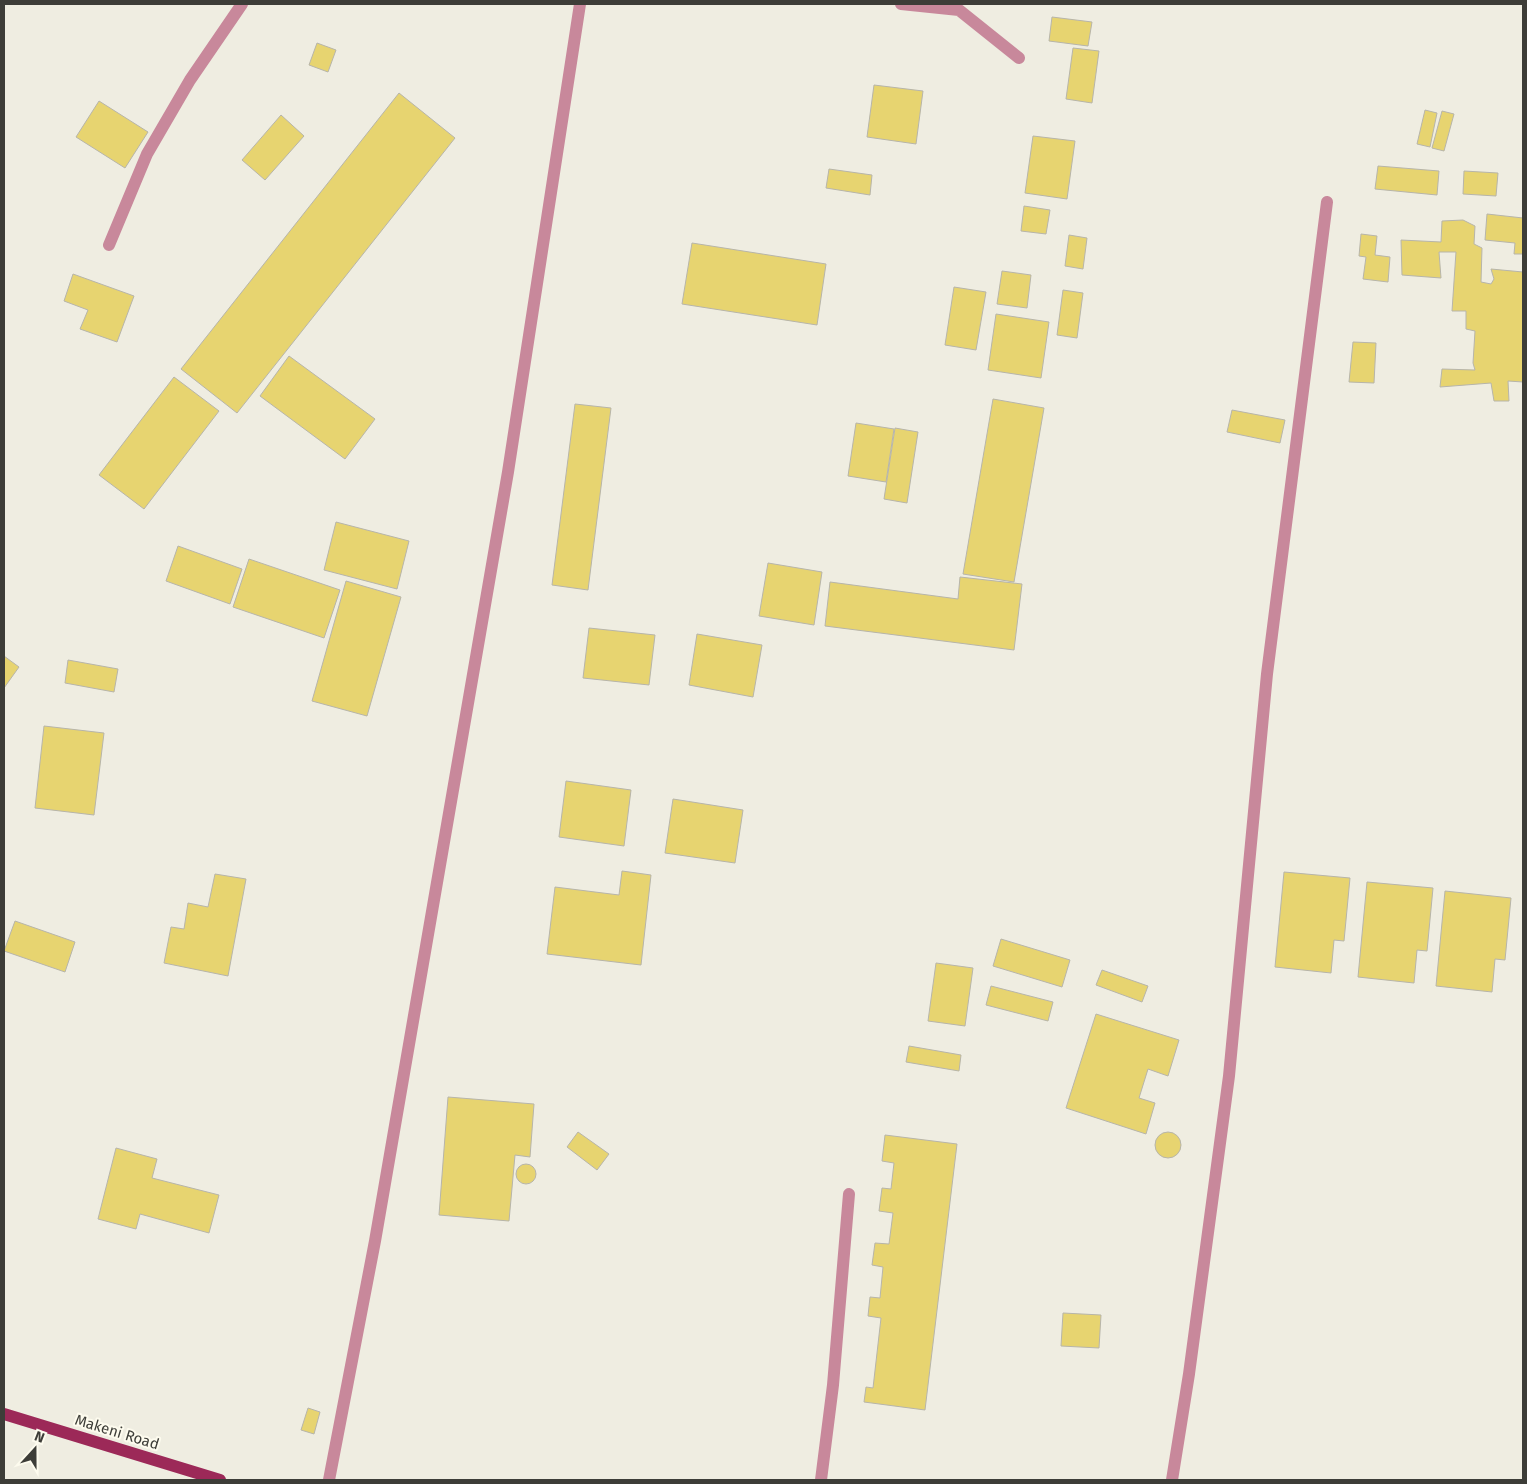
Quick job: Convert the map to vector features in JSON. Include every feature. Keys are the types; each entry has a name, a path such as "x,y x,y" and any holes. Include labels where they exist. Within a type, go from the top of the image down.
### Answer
{"main road":[{"name":"Makeni Road","path":"4,1414 220,1480"}],"street":[{"path":"109,245 147,154 190,80 242,4"},
{"path":"329,1480 375,1241 508,472 580,4"},
{"path":"902,4 959,10 1019,58"},
{"path":"1172,1480 1190,1365 1229,1076 1266,674 1327,202"},
{"path":"821,1480 833,1385 849,1194"}],"building":[{"path":"1052,17 1092,22 1088,46 1049,41"},
{"path":"317,43 336,50 328,72 309,65"},
{"path":"1073,48 1099,51 1092,103 1066,99"},
{"path":"874,85 923,91 916,144 867,137"},
{"path":"399,93 455,138 237,413 181,369"},
{"path":"99,101 148,132 125,168 76,137"},
{"path":"1425,110 1437,113 1430,147 1417,144"},
{"path":"1442,111 1454,114 1444,151 1432,148"},
{"path":"281,115 304,136 265,180 242,160"},
{"path":"1033,136 1075,141 1067,199 1025,193"},
{"path":"1378,166 1439,171 1437,195 1375,189"},
{"path":"829,169 872,175 870,195 826,188"},
{"path":"1464,171 1498,173 1496,196 1463,194"},
{"path":"1024,206 1050,210 1046,234 1021,231"},
{"path":"1487,214 1523,218 1523,254 1514,254 1515,243 1485,240"},
{"path":"1463,220 1475,226 1474,244 1482,248 1481,282 1491,284 1494,279 1491,269 1523,272 1523,382 1508,381 1509,401 1494,401 1491,383 1440,387 1442,369 1475,370 1473,363 1475,331 1466,329 1466,311 1452,311 1456,252 1439,252 1441,278 1402,275 1401,240 1441,242 1442,221"},
{"path":"1361,234 1377,236 1375,255 1390,257 1388,282 1363,279 1366,257 1359,256"},
{"path":"1069,235 1087,238 1083,269 1065,266"},
{"path":"692,243 826,264 817,325 682,304"},
{"path":"1002,271 1031,275 1027,308 997,304"},
{"path":"73,274 134,296 117,342 80,329 88,310 64,301"},
{"path":"954,287 986,292 976,350 945,345"},
{"path":"1063,290 1083,293 1077,338 1057,335"},
{"path":"996,314 1049,322 1041,378 988,370"},
{"path":"1353,342 1376,343 1374,383 1349,382"},
{"path":"289,356 375,419 345,459 260,396"},
{"path":"174,377 219,411 144,509 99,475"},
{"path":"993,399 1044,408 1014,582 963,574"},
{"path":"575,404 611,408 588,590 552,585"},
{"path":"1232,410 1285,420 1280,443 1227,432"},
{"path":"856,423 894,429 886,482 848,476"},
{"path":"895,428 918,432 907,503 884,499"},
{"path":"336,522 409,541 397,589 324,570"},
{"path":"178,546 242,569 230,604 166,581"},
{"path":"249,559 340,590 324,638 233,607"},
{"path":"768,563 822,572 814,625 759,616"},
{"path":"960,577 1022,584 1014,650 825,626 830,582 958,599"},
{"path":"346,581 401,597 367,716 312,701"},
{"path":"589,628 655,635 649,685 583,678"},
{"path":"697,634 762,645 753,697 689,685"},
{"path":"4,656 19,667 4,688"},
{"path":"68,660 118,669 114,692 65,683"},
{"path":"44,726 104,733 94,815 35,808"},
{"path":"566,781 631,790 624,846 559,837"},
{"path":"673,799 743,810 735,863 665,853"},
{"path":"622,871 651,875 641,965 547,954 555,887 619,895"},
{"path":"1284,872 1350,878 1344,941 1334,940 1331,973 1275,967"},
{"path":"215,874 246,879 228,976 164,963 171,927 184,929 188,903 208,907"},
{"path":"1367,882 1433,888 1427,951 1417,950 1414,983 1358,977"},
{"path":"1445,891 1511,898 1505,960 1495,959 1492,992 1436,986"},
{"path":"15,921 75,942 65,972 4,951"},
{"path":"1001,939 1070,960 1062,987 993,966"},
{"path":"936,963 973,968 965,1026 928,1021"},
{"path":"1102,970 1148,986 1142,1002 1096,985"},
{"path":"991,986 1053,1002 1048,1021 986,1005"},
{"path":"1096,1014 1179,1040 1168,1076 1148,1069 1139,1098 1155,1103 1146,1134 1066,1108"},
{"path":"909,1046 961,1055 959,1071 906,1062"},
{"path":"448,1097 534,1104 530,1157 515,1155 509,1221 439,1215"},
{"path":"578,1132 609,1154 597,1170 567,1147"},
{"path":"1168,1132 1177,1136 1181,1145 1177,1154 1168,1158 1159,1154 1155,1145 1159,1136"},
{"path":"885,1135 957,1144 925,1410 864,1402 866,1387 873,1388 881,1318 868,1316 870,1297 880,1298 883,1267 872,1265 875,1243 889,1244 893,1213 879,1211 882,1188 891,1189 894,1163 882,1161"},
{"path":"116,1148 157,1159 152,1178 219,1195 209,1233 140,1214 136,1229 98,1219"},
{"path":"526,1164 533,1167 536,1174 533,1181 526,1184 519,1181 516,1174 519,1167"},
{"path":"1063,1313 1101,1315 1099,1348 1061,1346"},
{"path":"308,1408 320,1412 314,1434 301,1430"}]}
